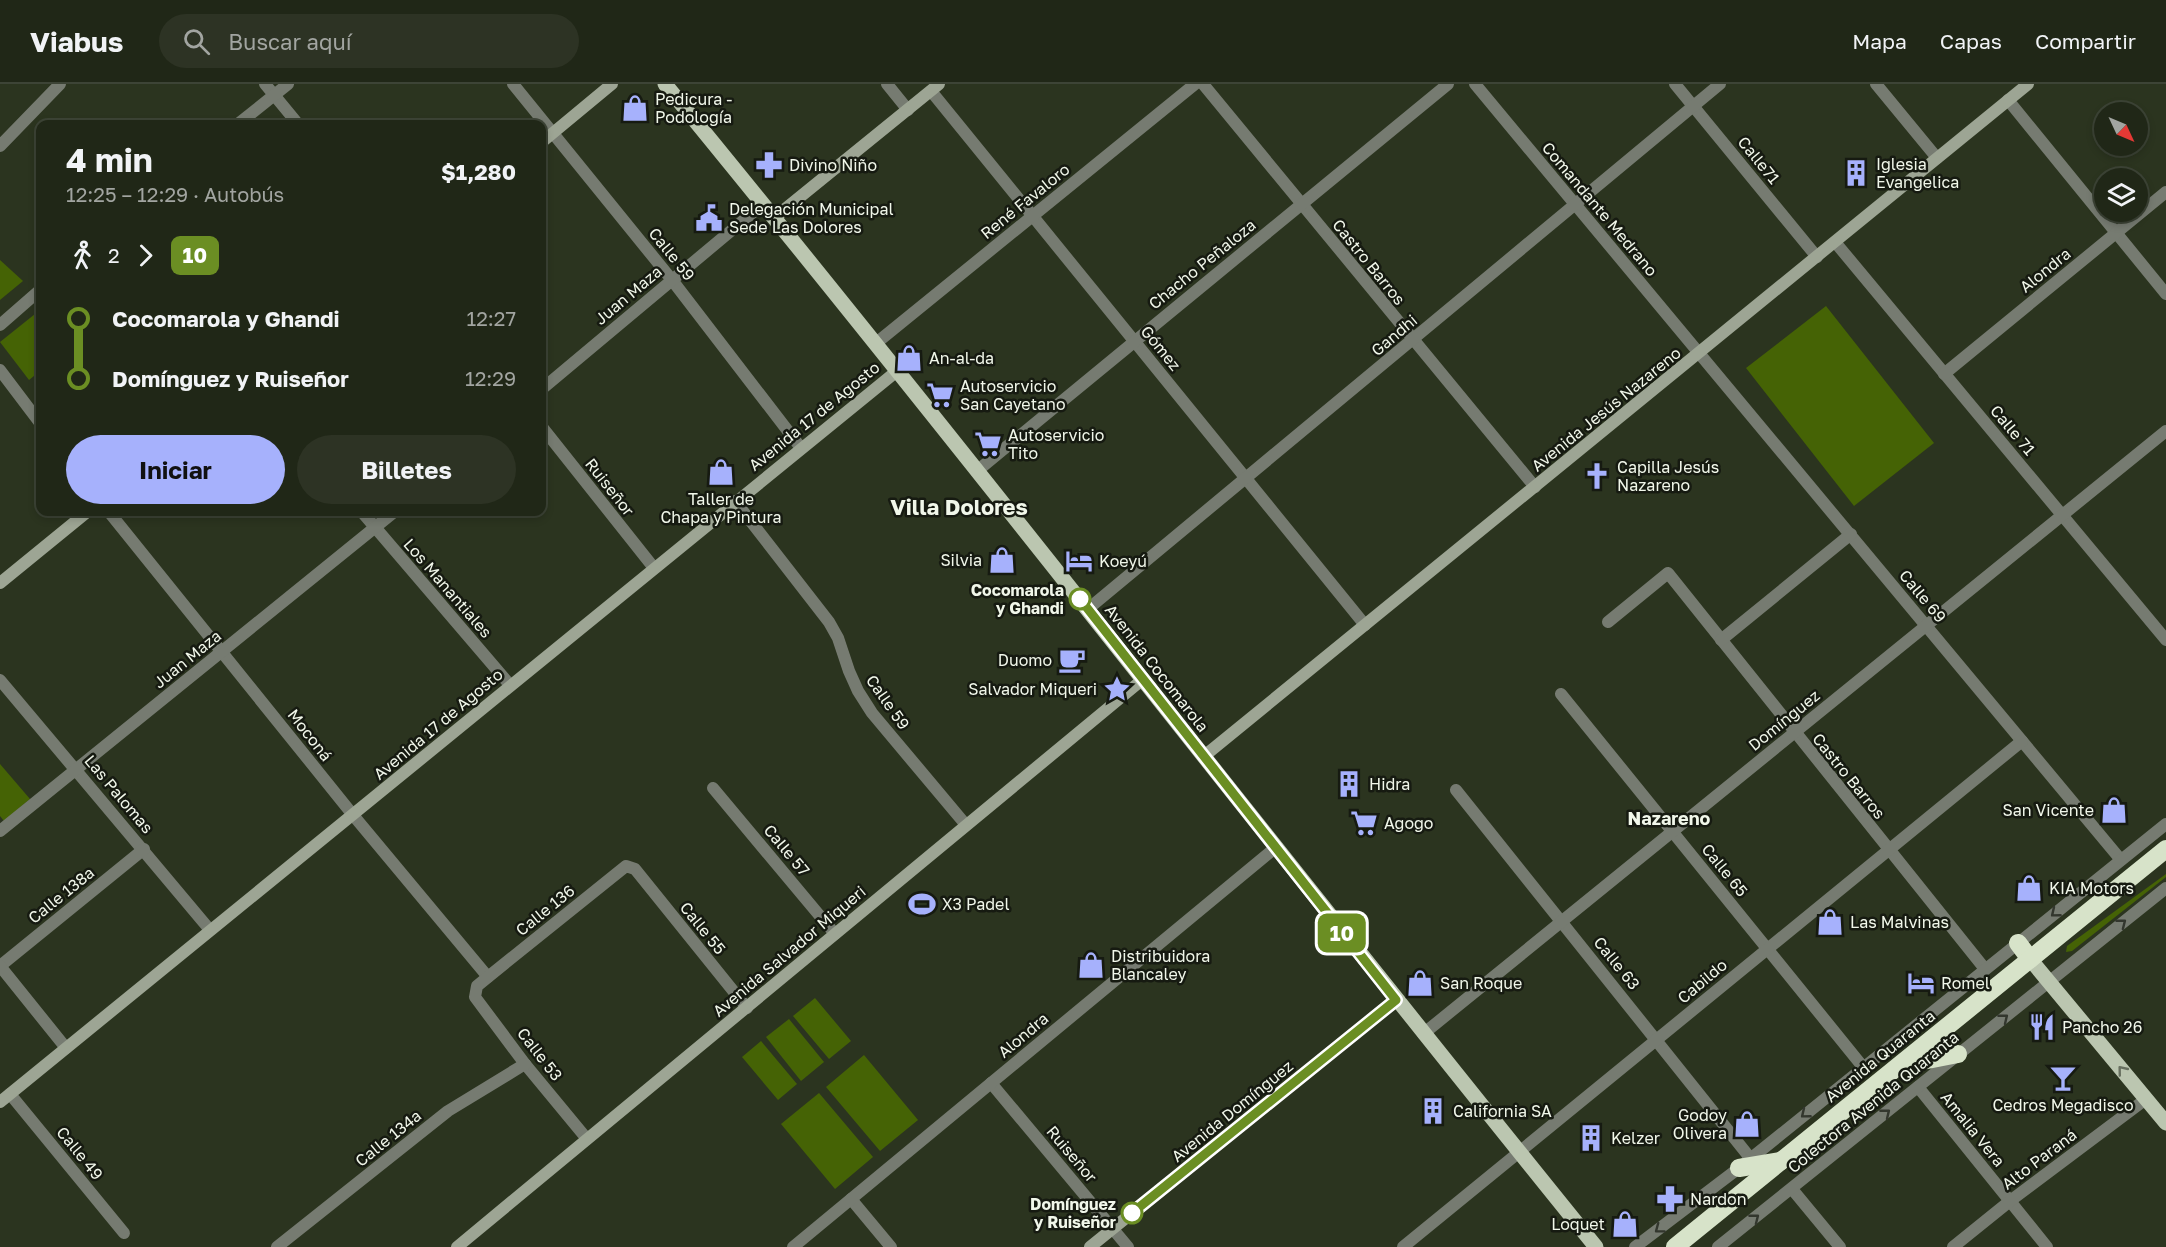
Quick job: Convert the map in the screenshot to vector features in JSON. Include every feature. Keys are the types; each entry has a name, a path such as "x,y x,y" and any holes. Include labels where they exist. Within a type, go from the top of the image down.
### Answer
{"highway":[{"name":"Avenida Quaranta","path":"1675,1247 2166,849"},
{"path":"2143,868 2166,858"},
{"path":"2018,943 2030,959"},
{"path":"1900,1065 1958,1054"},
{"path":"1745,1163 1783,1161"}],"main road":[{"path":"546,138 612,84"},
{"name":"Avenida Cocomarola","path":"665,84 897,370 1423,1034 1596,1247"},
{"name":"Avenida Jesús Nazareno","path":"1203,757 2028,84"},
{"path":"774,218 935,87"},
{"name":"Avenida 17 de Agosto","path":"0,1102 897,370"},
{"path":"0,583 82,516"},
{"name":"Avenida Salvador Miqueri","path":"457,1247 1142,680"},
{"path":"2030,959 2166,1123"},
{"name":"Avenida Domínguez","path":"1090,1247 1396,1000"}],"street":[{"path":"0,146 60,84"},
{"path":"264,84 295,120"},
{"path":"243,120 288,84"},
{"name":"Calle 59","path":"513,84 543,120"},
{"path":"887,84 909,110"},
{"name":"René Favaloro","path":"875,344 1195,84"},
{"name":"Castro Barros","path":"1203,84 1535,487"},
{"name":"Chacho Peñaloza","path":"977,471 1133,340 1302,206 1448,84"},
{"name":"Comandante Medrano","path":"1475,84 1699,354"},
{"name":"Calle71","path":"1675,84 1817,257"},
{"name":"Gandhi","path":"1088,609 1720,84"},
{"path":"1876,84 1937,158"},
{"name":"Gómez","path":"935,87 1032,216 1365,625"},
{"path":"2008,100 2166,294"},
{"path":"32,114 37,120"},
{"name":"Calle 59","path":"546,124 672,280 801,448"},
{"name":"Alondra","path":"1944,374 2166,192"},
{"name":"Juan Maza","path":"546,386 763,204"},
{"name":"Calle 71","path":"1835,242 2062,515 2161,625 2166,640"},
{"path":"0,324 36,293"},
{"name":"Calle 69","path":"1699,354 2121,860"},
{"path":"0,370 36,418"},
{"name":"Domínguez","path":"1423,1034 2166,431"},
{"name":"Ruiseñor","path":"546,432 654,568"},
{"name":"Calle 59","path":"735,501 829,622 838,638 858,691 872,713 966,825"},
{"name":"Moconá","path":"112,516 353,815 488,977"},
{"name":"Los Manantiales","path":"365,516 510,685"},
{"name":"Juan Maza","path":"0,831 389,516"},
{"path":"1721,640 1851,534"},
{"name":"Castro Barros","path":"1608,622 1668,573 1984,969"},
{"name":"Las Palomas","path":"0,680 210,930"},
{"name":"Calle 65","path":"1561,694 1863,1067"},
{"name":"Cabildo","path":"1403,1247 2022,741"},
{"name":"Calle 57","path":"713,788 834,934"},
{"name":"Calle 63","path":"1456,790 1657,1040 1745,1163"},
{"path":"1635,1247 1745,1163 2166,824"},
{"name":"Alondra","path":"793,1247 1275,848"},
{"name":"Calle 138a","path":"0,966 144,849"},
{"name":"Calle 136","path":"477,986 626,866 635,869"},
{"name":"Calle 55","path":"635,869 747,1008"},
{"name":"Colectora Avenida Quaranta","path":"1718,1247 2166,888"},
{"path":"0,966 66,1048"},
{"name":"Calle 53","path":"477,986 475,997 525,1064 587,1139"},
{"name":"Calle 134a","path":"277,1247 448,1111 525,1064"},
{"name":"Ruiseñor","path":"991,1083 1128,1247"},
{"name":"Amalia Vera","path":"1918,1087 2047,1247"},
{"name":"Calle 49","path":"10,1094 124,1233"},
{"name":"Alto Paraná","path":"1953,1247 2010,1201 2146,1099"},
{"path":"1792,1189 1840,1247"},
{"path":"851,1199 891,1247"}],"green space":[{"path":"0,260 23,281 0,300"},
{"path":"1826,306 1934,443 1854,506 1746,368"},
{"path":"36,313 36,374 29,380 0,342"},
{"path":"0,764 30,799 4,821 0,816"},
{"path":"2166,874 2166,877 2072,951 2066,952 2067,946"},
{"path":"815,998 851,1041 829,1059 793,1016"},
{"path":"789,1019 824,1062 801,1081 766,1037"},
{"path":"761,1041 797,1084 778,1100 742,1057"},
{"path":"864,1055 918,1120 880,1151 826,1087"},
{"path":"819,1093 873,1157 835,1189 781,1124"}],"bus line":[{"name":"10","path":"1080,599 1396,1000 1132,1213"}],"place":[{"name":"Pedicura - Podología","path":"635,108"},
{"name":"Divino Niño","path":"769,165"},
{"name":"Iglesia Evangelica","path":"1856,173"},
{"name":"Delegación Municipal Sede Las Dolores","path":"709,218"},
{"name":"An-al-da","path":"909,358"},
{"name":"Autoservicio San Cayetano","path":"940,395"},
{"name":"Autoservicio Tito","path":"988,444"},
{"name":"Taller de Chapa y Pintura","path":"721,472"},
{"name":"Capilla Jesús Nazareno","path":"1597,476"},
{"name":"Silvia","path":"1002,560"},
{"name":"Koeyú","path":"1079,561"},
{"name":"Cocomarola y Ghandi","path":"1080,599"},
{"name":"Duomo","path":"1072,660"},
{"name":"Salvador Miqueri","path":"1117,689"},
{"name":"Hidra","path":"1349,784"},
{"name":"San Vicente","path":"2114,810"},
{"name":"Agogo","path":"1364,823"},
{"name":"KIA Motors","path":"2029,888"},
{"name":"X3 Padel","path":"922,904"},
{"name":"Las Malvinas","path":"1830,922"},
{"name":"Distribuidora Blancaley","path":"1091,965"},
{"name":"San Roque","path":"1420,983"},
{"name":"Romel","path":"1921,983"},
{"name":"Pancho 26","path":"2042,1027"},
{"name":"Cedros Megadisco","path":"2063,1078"},
{"name":"California SA","path":"1433,1111"},
{"name":"Godoy Olivera","path":"1747,1124"},
{"name":"Kelzer","path":"1591,1138"},
{"name":"Nardon","path":"1670,1199"},
{"name":"Domínguez y Ruiseñor","path":"1132,1213"},
{"name":"Loquet","path":"1625,1224"}],"district":[{"name":"Villa Dolores","path":"959,506"},
{"name":"Nazareno","path":"1669,818"}]}
